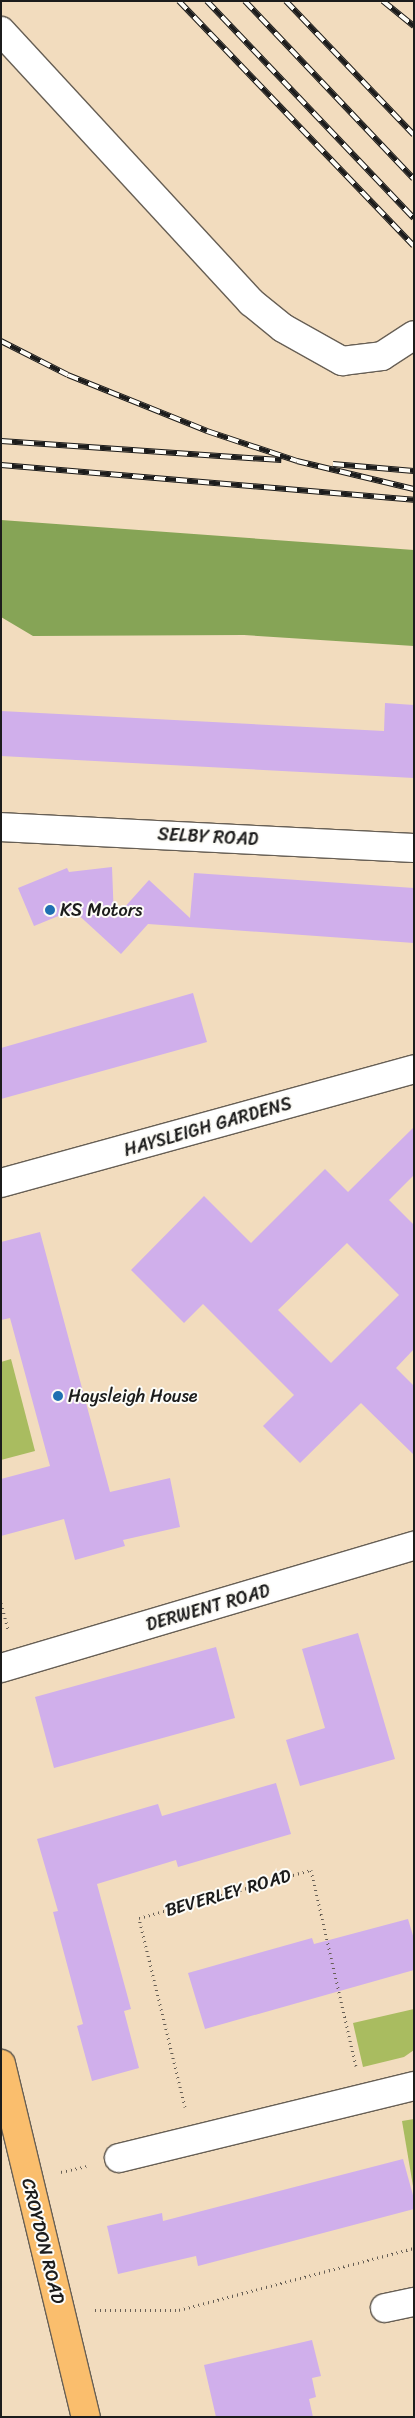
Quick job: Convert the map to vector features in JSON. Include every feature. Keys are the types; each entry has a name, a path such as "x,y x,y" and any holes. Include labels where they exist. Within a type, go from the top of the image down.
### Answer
{"main road":[{"name":"CROYDON ROAD","path":"1,2064 86,2417"}],"street":[{"path":"1,31 251,302 283,328 342,361 382,356 414,335"},
{"name":"SELBY ROAD","path":"1,827 414,848"},
{"name":"HAYSLEIGH GARDENS","path":"1,1183 414,1069"},
{"name":"DERWENT ROAD","path":"1,1668 414,1546"},
{"path":"119,2158 414,2086"},
{"path":"385,2308 414,2302"}],"path":[{"name":"BEVERLEY ROAD","path":"193,2139 139,1918 311,1870 364,2098"},
{"path":"28,2180 119,2158"},
{"path":"59,2308 118,2311 179,2310 414,2248"}],"green space":[{"path":"1,520 414,550 414,646 244,635 33,636 1,617"},
{"path":"11,1359 35,1451 1,1460 1,1362"},
{"path":"414,2009 414,2050 404,2057 363,2067 353,2023"},
{"path":"414,2119 414,2192 402,2121"}],"building":[{"path":"385,703 414,705 414,778 1,756 1,711 384,731"},
{"path":"112,867 114,919 149,880 190,918 194,873 414,888 414,943 148,924 121,954 73,910 34,926 18,888 67,868 69,872"},
{"path":"193,993 207,1042 1,1099 1,1048"},
{"path":"414,1127 414,1175 389,1200 414,1225 414,1349 396,1368 414,1386 414,1455 361,1403 300,1463 263,1426 294,1395 203,1304 184,1323 131,1270 204,1196 251,1243 325,1169 348,1192","holes":["347,1243 399,1295 331,1363 278,1310"]},
{"name":"Haysleigh House","path":"40,1232 110,1492 170,1478 180,1527 123,1540 125,1546 75,1560 64,1519 1,1536 1,1479 50,1466 10,1318 1,1320 1,1242"},
{"path":"358,1633 395,1759 300,1786 286,1740 325,1728 302,1649"},
{"path":"216,1647 235,1718 54,1768 35,1697"},
{"path":"276,1783 291,1834 178,1867 176,1860 97,1884 131,2009 124,2011 139,2068 92,2081 77,2026 83,2024 53,1912 58,1911 37,1839 158,1804 162,1816"},
{"path":"408,1919 414,1939 414,1970 205,2029 188,1973 312,1938 314,1944"},
{"path":"403,2159 414,2199 414,2209 198,2266 196,2256 118,2274 107,2226 162,2213 163,2221"},
{"path":"312,2340 321,2376 312,2378 316,2397 309,2399 313,2417 216,2417 204,2365"}],"railway":[{"path":"179,1 414,246"},
{"path":"207,1 414,218"},
{"path":"245,1 414,179"},
{"path":"286,1 414,135"},
{"path":"383,1 414,26"},
{"path":"1,341 68,375 207,431 297,461 414,489"},
{"path":"1,441 281,460"},
{"path":"333,464 414,471"},
{"path":"1,465 414,500"}],"place":[{"name":"KS Motors","path":"50,910"},
{"name":"Haysleigh House","path":"58,1396"}]}
